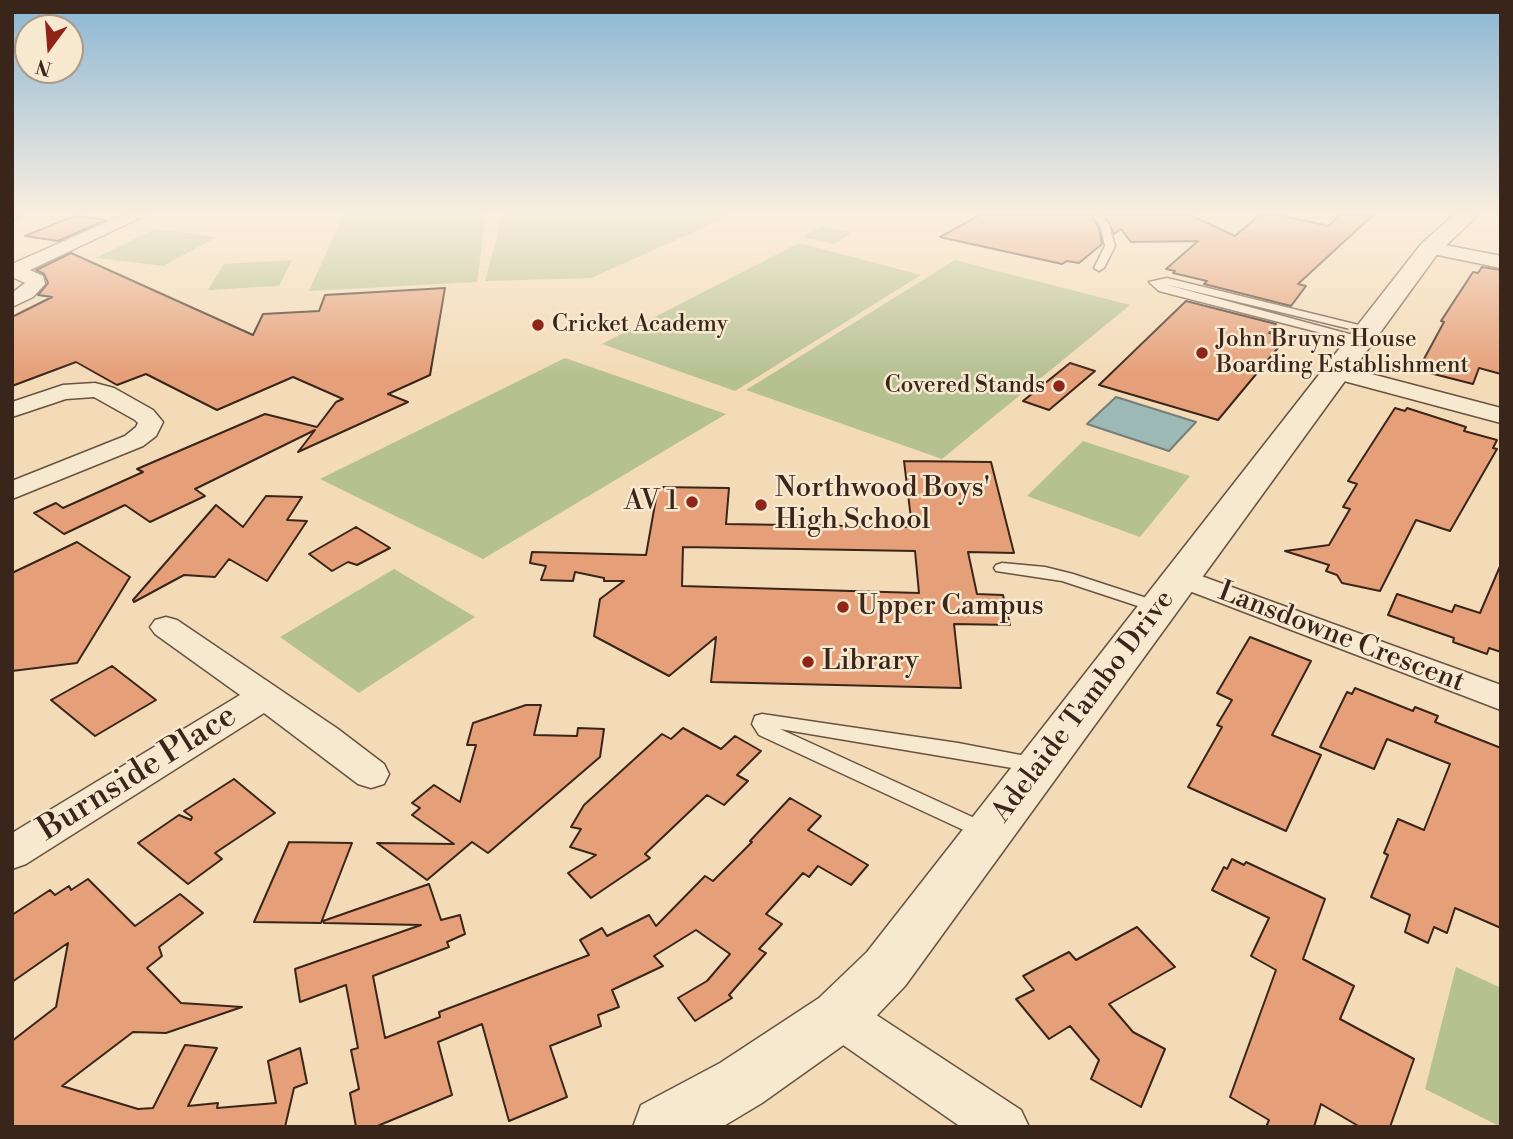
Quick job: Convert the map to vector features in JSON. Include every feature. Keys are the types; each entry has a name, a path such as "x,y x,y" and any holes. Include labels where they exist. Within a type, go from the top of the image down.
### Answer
{"street":[{"name":"Adelaide Tambo Drive","path":"663,1127 741,1083 839,1016 886,969 1364,335 1417,268"},
{"path":"12,301 26,293 36,280 14,270"},
{"path":"1337,372 1501,416"},
{"path":"12,410 63,392 94,390 135,410 151,422 147,430 134,440 12,491"},
{"name":"Lansdowne Crescent","path":"1182,578 1501,698"},
{"name":"Burnside Place","path":"166,627 371,774"},
{"name":"Burnside Place","path":"12,853 265,696"},
{"path":"839,1016 1004,1127"}],"lane":[{"path":"1167,281 1364,335 1163,289 1154,282 1167,281"},
{"path":"1002,568 1055,574 1159,608"},
{"path":"988,833 766,730 761,724 762,721 958,750 1038,766"}],"green space":[{"path":"221,268 288,268 279,286 208,290"},
{"path":"319,268 479,268 477,282 309,291"},
{"path":"489,268 613,268 591,278 485,281"},
{"path":"750,268 895,268 921,275 735,391 602,344"},
{"path":"942,268 987,268 1130,305 942,459 746,390"},
{"path":"565,358 726,414 483,559 320,479"},
{"path":"1083,441 1190,476 1140,537 1027,496"},
{"path":"394,569 475,617 359,693 280,637"},
{"path":"1456,967 1501,988 1501,1127 1425,1089"}],"water":[{"path":"1116,397 1196,422 1169,451 1087,424"}],"building":[{"path":"105,268 253,335 263,314 319,311 325,295 445,288 430,375 388,394 408,402 298,452 315,430 195,489 205,496 150,522 125,505 64,534 34,513 56,503 63,508 143,472 137,469 265,414 317,427 336,402 343,399 293,377 217,410 146,374 117,385 76,362 12,386 12,317 52,297 38,295 48,283 44,274 36,270"},
{"path":"1315,268 1298,284 1306,286 1291,306 1204,284 1207,281 1166,269"},
{"path":"1481,268 1501,270 1501,374 1479,368 1473,384 1418,370 1444,322 1441,321 1473,272 1478,273"},
{"path":"1186,301 1276,324 1269,333 1287,337 1218,420 1099,385"},
{"name":"Covered Stands","path":"1070,363 1095,371 1049,410 1023,401"},
{"path":"1395,408 1405,411 1407,408 1466,427 1464,431 1497,440 1493,448 1497,449 1450,531 1416,520 1380,591 1342,583 1337,575 1326,571 1329,565 1285,551 1329,545 1350,509 1343,507 1357,484 1348,481"},
{"path":"904,461 991,462 1014,553 968,552 977,594 1003,595 1010,625 954,624 961,688 711,682 716,637 669,676 594,636 600,599 624,581 604,581 604,578 575,572 573,581 541,580 546,566 530,563 532,552 646,555 658,487 729,488 726,524 912,527","holes":["683,547 915,551 919,593 682,586"]},
{"path":"266,496 302,497 287,520 307,521 267,581 229,559 215,577 184,575 134,602 216,505 243,527"},
{"path":"356,527 390,548 357,565 348,562 332,571 309,554"},
{"path":"77,542 130,577 77,663 12,671 12,573"},
{"path":"1501,564 1501,652 1489,648 1487,654 1453,642 1454,638 1388,615 1397,594 1452,612 1455,605 1480,613"},
{"path":"1250,637 1311,661 1272,735 1321,755 1286,831 1188,787 1222,727 1217,725 1232,700 1217,693"},
{"path":"112,666 156,700 95,736 51,700"},
{"path":"1355,688 1413,711 1415,707 1438,716 1435,722 1501,748 1501,928 1455,908 1447,933 1434,927 1428,943 1405,932 1410,915 1371,897 1388,855 1384,853 1398,819 1424,830 1450,764 1387,739 1374,769 1320,747 1347,692 1352,694"},
{"path":"526,705 541,705 534,735 577,736 578,728 604,729 600,757 488,853 472,842 427,880 377,843 454,844 412,815 420,808 412,803 434,785 460,802 476,745 467,745 473,723"},
{"path":"683,728 721,749 735,736 761,751 737,775 748,781 724,805 707,795 645,854 650,858 591,898 568,873 596,855 570,847 581,829 571,827 584,805 662,734 671,739"},
{"path":"234,779 275,813 215,853 222,859 188,884 138,843 179,815 191,820 192,817 184,811"},
{"path":"790,798 821,816 808,830 868,865 851,885 818,866 809,877 803,873 766,914 782,924 759,949 766,953 729,995 732,998 695,1021 678,998 707,981 730,954 696,930 654,956 663,966 612,990 619,1007 598,1015 601,1026 550,1046 567,1097 509,1121 482,1024 438,1042 452,1095 375,1127 356,1127 350,1093 359,1089 351,1050 358,1048 346,985 300,1002 295,969 421,925 323,921 429,884 441,920 460,915 465,934 447,942 449,947 373,976 385,1038 440,1017 439,1012 589,955 580,940 602,928 607,936 649,915 656,926 705,876 713,881"},
{"path":"289,842 352,843 321,923 254,922"},
{"path":"1232,859 1244,865 1246,862 1325,899 1303,959 1354,986 1340,1019 1414,1059 1390,1127 1360,1127 1321,1104 1314,1127 1266,1127 1269,1120 1230,1097 1276,970 1251,956 1269,918 1212,890 1224,867 1227,869"},
{"path":"88,879 135,926 180,894 203,913 159,947 162,956 147,968 181,1003 242,1007 166,1033 133,1032 62,1086 138,1109 153,1108 185,1045 217,1048 188,1106 218,1103 217,1108 276,1103 268,1061 300,1048 307,1083 294,1088 285,1127 12,1127 12,1041 56,1007 68,943 12,982 12,915 50,890 55,895 69,886 71,890"},
{"path":"1137,927 1175,967 1109,1004 1133,1032 1165,1049 1141,1107 1091,1079 1099,1060 1070,1026 1049,1039 1016,999 1034,990 1023,976 1069,952 1076,960"}],"place":[{"name":"Cricket Academy","path":"538,325"},
{"name":"John Bruyns House Boarding Establishment","path":"1202,353"},
{"name":"Covered Stands","path":"1059,386"},
{"name":"AV 1","path":"692,502"},
{"name":"Northwood Boys' High School","path":"761,505"},
{"name":"Upper Campus","path":"843,607"},
{"name":"Library","path":"808,662"}]}
